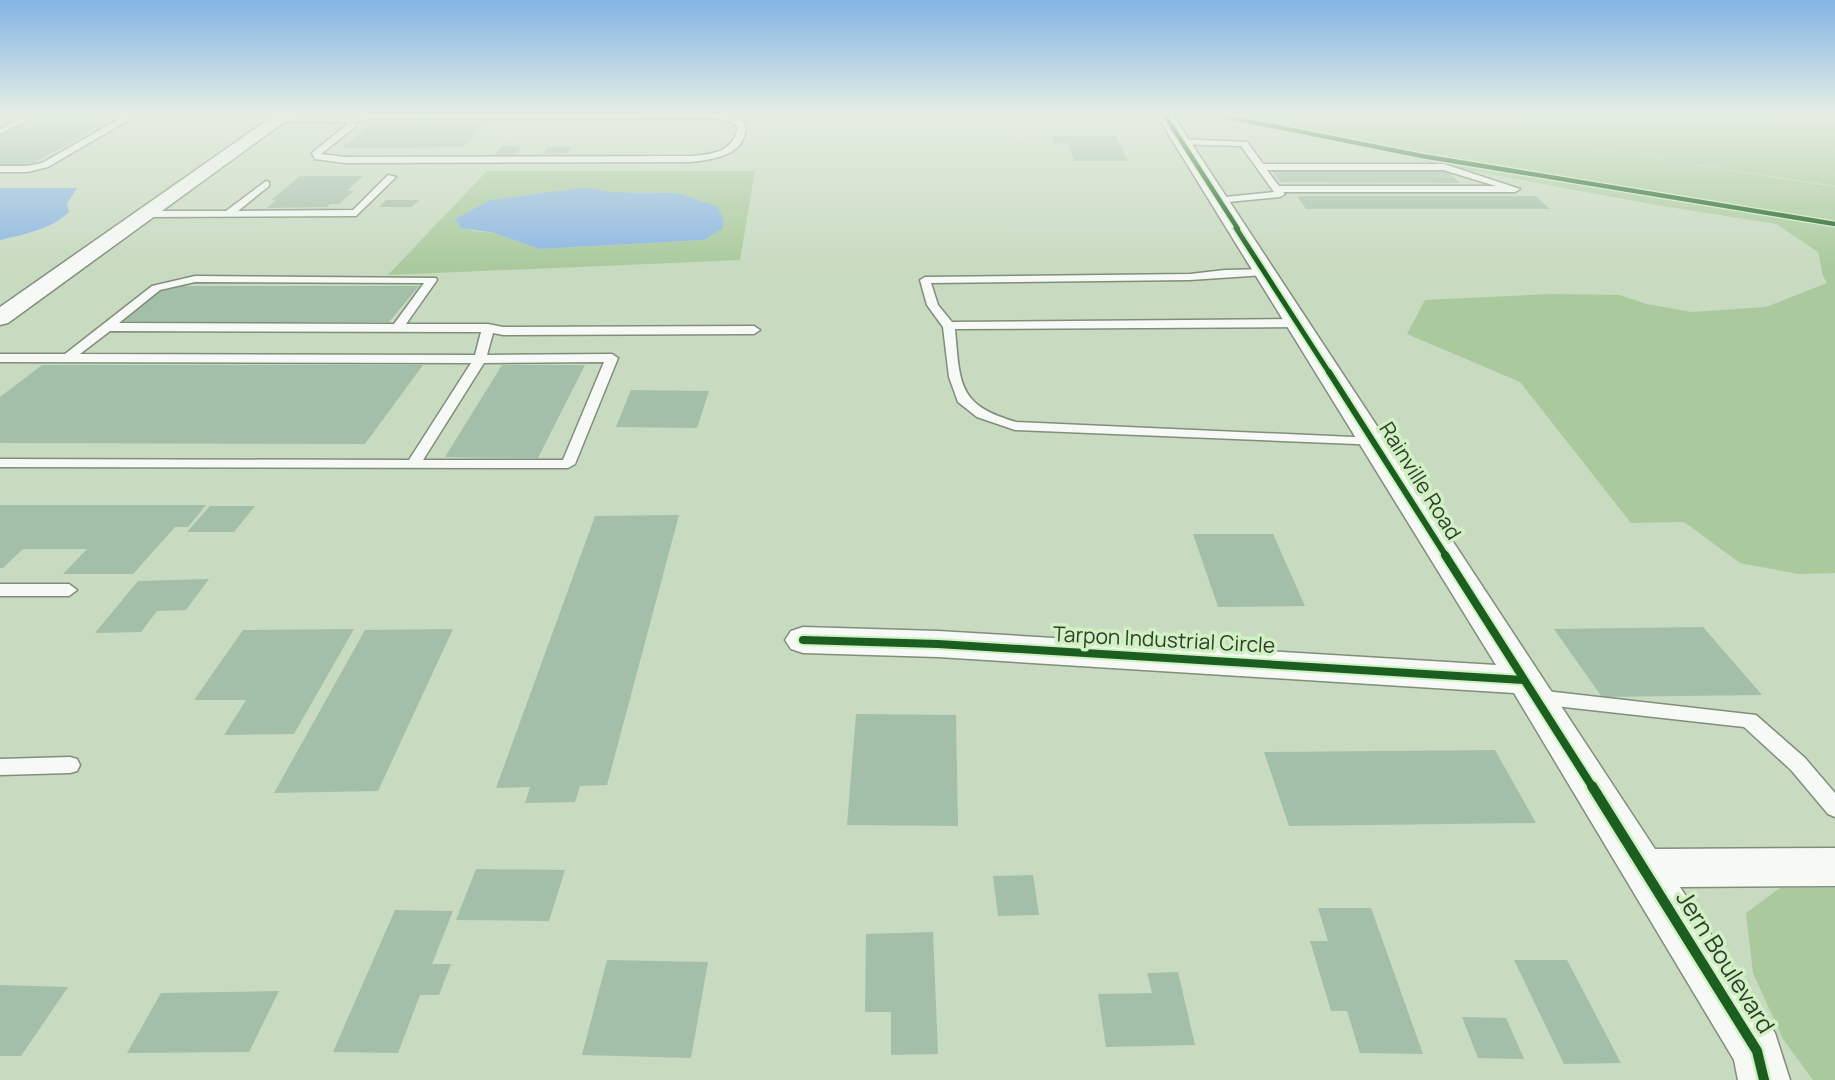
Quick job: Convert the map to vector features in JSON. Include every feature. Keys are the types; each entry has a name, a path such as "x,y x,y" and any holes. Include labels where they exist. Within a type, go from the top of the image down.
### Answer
{"street":[{"path":"0,318 217,164"},
{"name":"Rainville Road","path":"1195,164 1375,442 1644,868"},
{"name":"Tarpon Industrial Circle","path":"803,639 938,644 1529,688"},
{"path":"1644,868 1835,867"},
{"name":"Jern Boulevard","path":"1644,868 1757,1051 1763,1080"}],"lane":[{"path":"0,169 27,169 46,164"},
{"path":"1218,200 1280,194 1259,164"},
{"path":"1261,167 1444,167 1515,189 1276,189"},
{"path":"147,214 356,213 391,177"},
{"path":"228,214 266,184"},
{"path":"1265,272 1225,273 1190,278 925,280 927,299 935,313 949,326 952,359 964,401 984,416 1016,426 1375,442"},
{"path":"68,358 156,288 195,279 432,280 397,328"},
{"path":"949,326 1297,323"},
{"path":"106,327 488,328 503,331 754,330"},
{"path":"413,464 480,359 488,328"},
{"path":"0,358 612,358 568,464 0,463"},
{"path":"0,368 15,358"},
{"path":"0,590 69,590"},
{"path":"1529,688 1749,720 1798,764 1835,808"},
{"path":"0,767 69,765"}],"green space":[{"path":"1439,164 1693,164 1835,187 1835,573 1798,574 1740,563 1684,522 1631,523 1520,382 1407,334 1425,300 1552,294 1619,295 1647,304 1692,312 1766,307 1827,283 1818,252 1776,224 1650,204"},
{"path":"1696,164 1835,164 1835,186"},
{"path":"487,171 755,171 740,260 388,275","holes":["586,187 611,192 678,193 717,206 704,240 539,249 495,233 472,231 455,219 490,200"]},
{"path":"1780,888 1835,888 1835,1080 1813,1080 1783,1039 1753,973 1746,913"}],"water":[{"path":"586,187 611,192 678,193 717,206 724,221 722,229 704,240 539,249 495,233 461,228 455,219 490,200"},
{"path":"0,188 77,188 67,204 69,212 62,218 36,230 0,240"}],"building":[{"path":"1272,171 1447,171 1460,183 1280,182"},
{"path":"300,176 363,176 347,191 354,191 339,204 330,204 327,207 267,208 276,200 271,200"},
{"path":"1297,196 1535,196 1550,209 1306,209"},
{"path":"386,200 419,200 412,207 379,207"},
{"path":"167,286 419,286 389,322 122,322"},
{"path":"42,365 423,365 365,444 0,443 0,397"},
{"path":"502,365 585,365 538,458 445,457"},
{"path":"631,390 709,391 697,428 616,427"},
{"path":"0,505 206,505 188,527 175,527 133,574 63,574 87,549 23,549 0,568"},
{"path":"210,506 255,506 234,532 187,532"},
{"path":"679,515 607,785 580,786 575,802 525,803 530,787 496,788 595,516"},
{"path":"1193,534 1273,534 1305,606 1218,607"},
{"path":"209,579 186,610 157,611 141,632 95,633 138,581"},
{"path":"1703,627 1762,695 1602,697 1554,629"},
{"path":"354,629 294,734 224,735 246,700 194,700 243,630"},
{"path":"453,629 378,791 274,793 365,630"},
{"path":"856,714 956,715 958,826 847,825"},
{"path":"1495,750 1536,823 1289,826 1264,752"},
{"path":"476,869 565,870 549,921 456,920"},
{"path":"1033,875 1039,915 998,916 993,876"},
{"path":"1318,908 1371,908 1423,1054 1360,1053 1347,1011 1331,1011 1310,941 1328,941"},
{"path":"395,910 453,911 432,964 451,964 439,995 420,995 398,1053 333,1052"},
{"path":"933,932 938,1054 891,1055 891,1012 865,1012 866,934"},
{"path":"607,960 708,962 691,1058 582,1055"},
{"path":"1514,960 1567,960 1621,1063 1564,1064"},
{"path":"1178,972 1195,1045 1106,1047 1098,994 1152,993 1147,973"},
{"path":"0,985 68,987 21,1056 0,1056"},
{"path":"279,991 249,1052 127,1053 161,993"},
{"path":"1462,1017 1506,1018 1524,1059 1478,1058"}],"cycle path":[{"path":"1196,164 1684,933 1757,1051 1764,1080"},
{"path":"1473,164 1835,224"},
{"path":"803,640 938,644 1523,680"}]}
